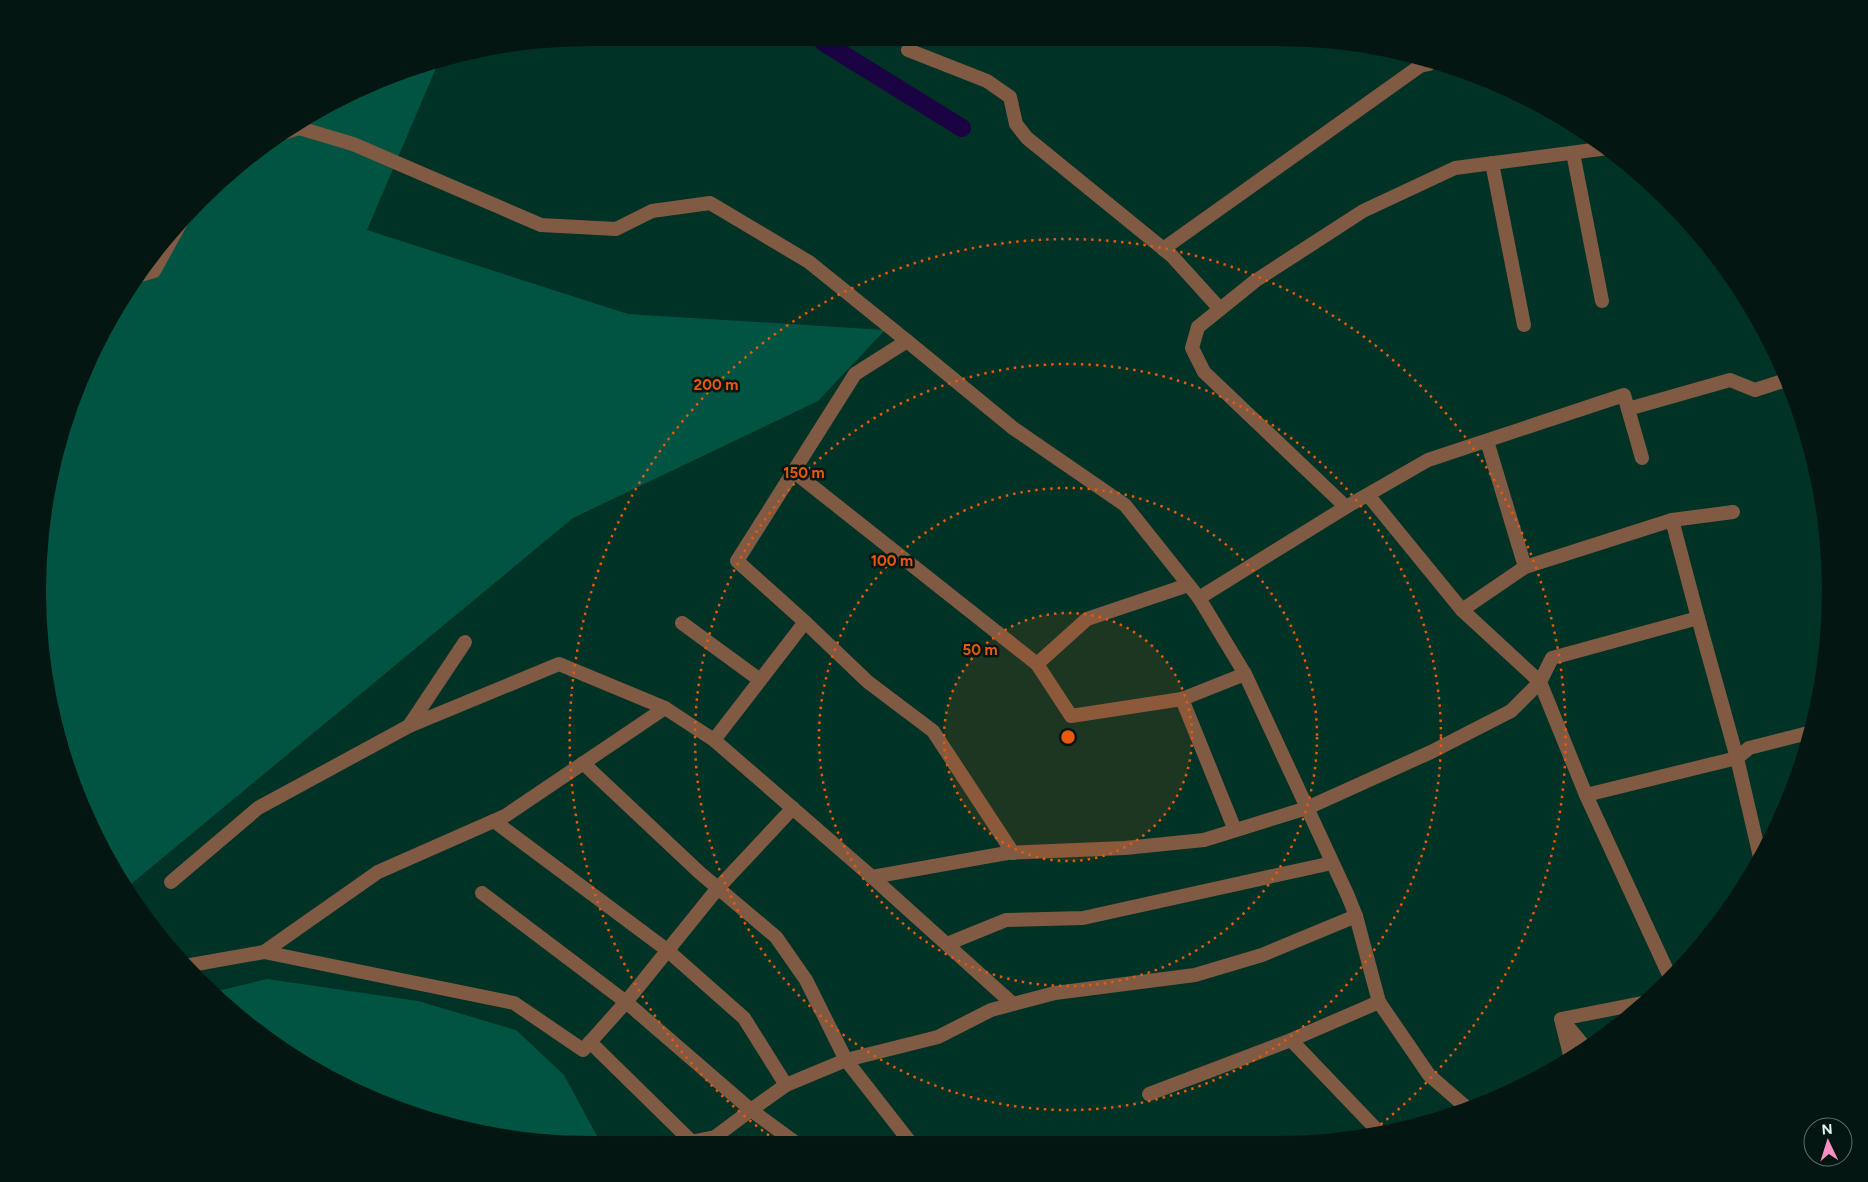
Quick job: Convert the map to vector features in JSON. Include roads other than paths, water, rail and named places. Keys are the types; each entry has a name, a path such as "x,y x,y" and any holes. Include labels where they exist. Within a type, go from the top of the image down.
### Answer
{"street":[{"path":"908,50 987,81 1000,88 1010,97 1016,124 1028,138 1172,256 1220,309"},
{"path":"1163,249 1421,66"},
{"path":"303,129 353,144 542,225 616,229 652,211 710,203 809,262 1013,428 1125,505 1199,598 1245,674 1356,916 1379,1002 1429,1075 1462,1103"},
{"path":"1346,507 1204,372 1192,348 1198,327 1255,281 1363,211 1455,168 1596,149"},
{"path":"1573,152 1602,301"},
{"path":"1492,163 1524,325"},
{"path":"149,272 154,271 164,253"},
{"path":"907,342 855,374 737,561 868,682 933,731 1013,853"},
{"path":"1628,409 1730,380 1755,390 1780,382"},
{"path":"1199,598 1346,507 1428,460 1624,396 1642,458"},
{"path":"1487,441 1526,567"},
{"path":"794,472 1038,664 1071,716 1182,699 1245,674"},
{"path":"1368,495 1462,610 1540,682 1586,795 1667,971"},
{"path":"1462,610 1526,567 1672,520 1733,512"},
{"path":"1672,520 1737,758 1758,847"},
{"path":"1038,664 1087,619 1188,585"},
{"path":"872,877 1013,853 1125,848 1204,840 1307,808 1431,752 1511,711 1540,682 1552,658 1698,618"},
{"path":"714,740 805,622"},
{"path":"682,623 760,680"},
{"path":"409,726 465,642"},
{"path":"170,882 258,808 409,726 559,664 665,708 714,740 872,877 1013,1004"},
{"path":"1182,699 1235,830"},
{"path":"264,952 378,872 505,816 665,708"},
{"path":"1586,795 1737,758 1749,748 1802,734"},
{"path":"583,763 700,873 776,937 806,980 846,1060 905,1136"},
{"path":"195,964 264,952 514,1003 583,1050 626,1002 718,888 793,808"},
{"path":"494,821 667,950 744,1018 786,1084"},
{"path":"947,944 1006,920 1082,918 1332,863"},
{"path":"482,893 626,1002 751,1110 786,1136"},
{"path":"718,1136 786,1084 846,1060 938,1037 991,1010 1055,993 1195,975 1262,955 1356,916"},
{"path":"1149,1094 1291,1040 1379,1002"},
{"path":"1562,1019 1631,1005"},
{"path":"1562,1019 1581,1043"},
{"path":"1562,1019 1569,1051"},
{"path":"1291,1040 1374,1127"},
{"path":"590,1042 687,1136"}],"waterway":[{"path":"829,46 962,128"}]}
